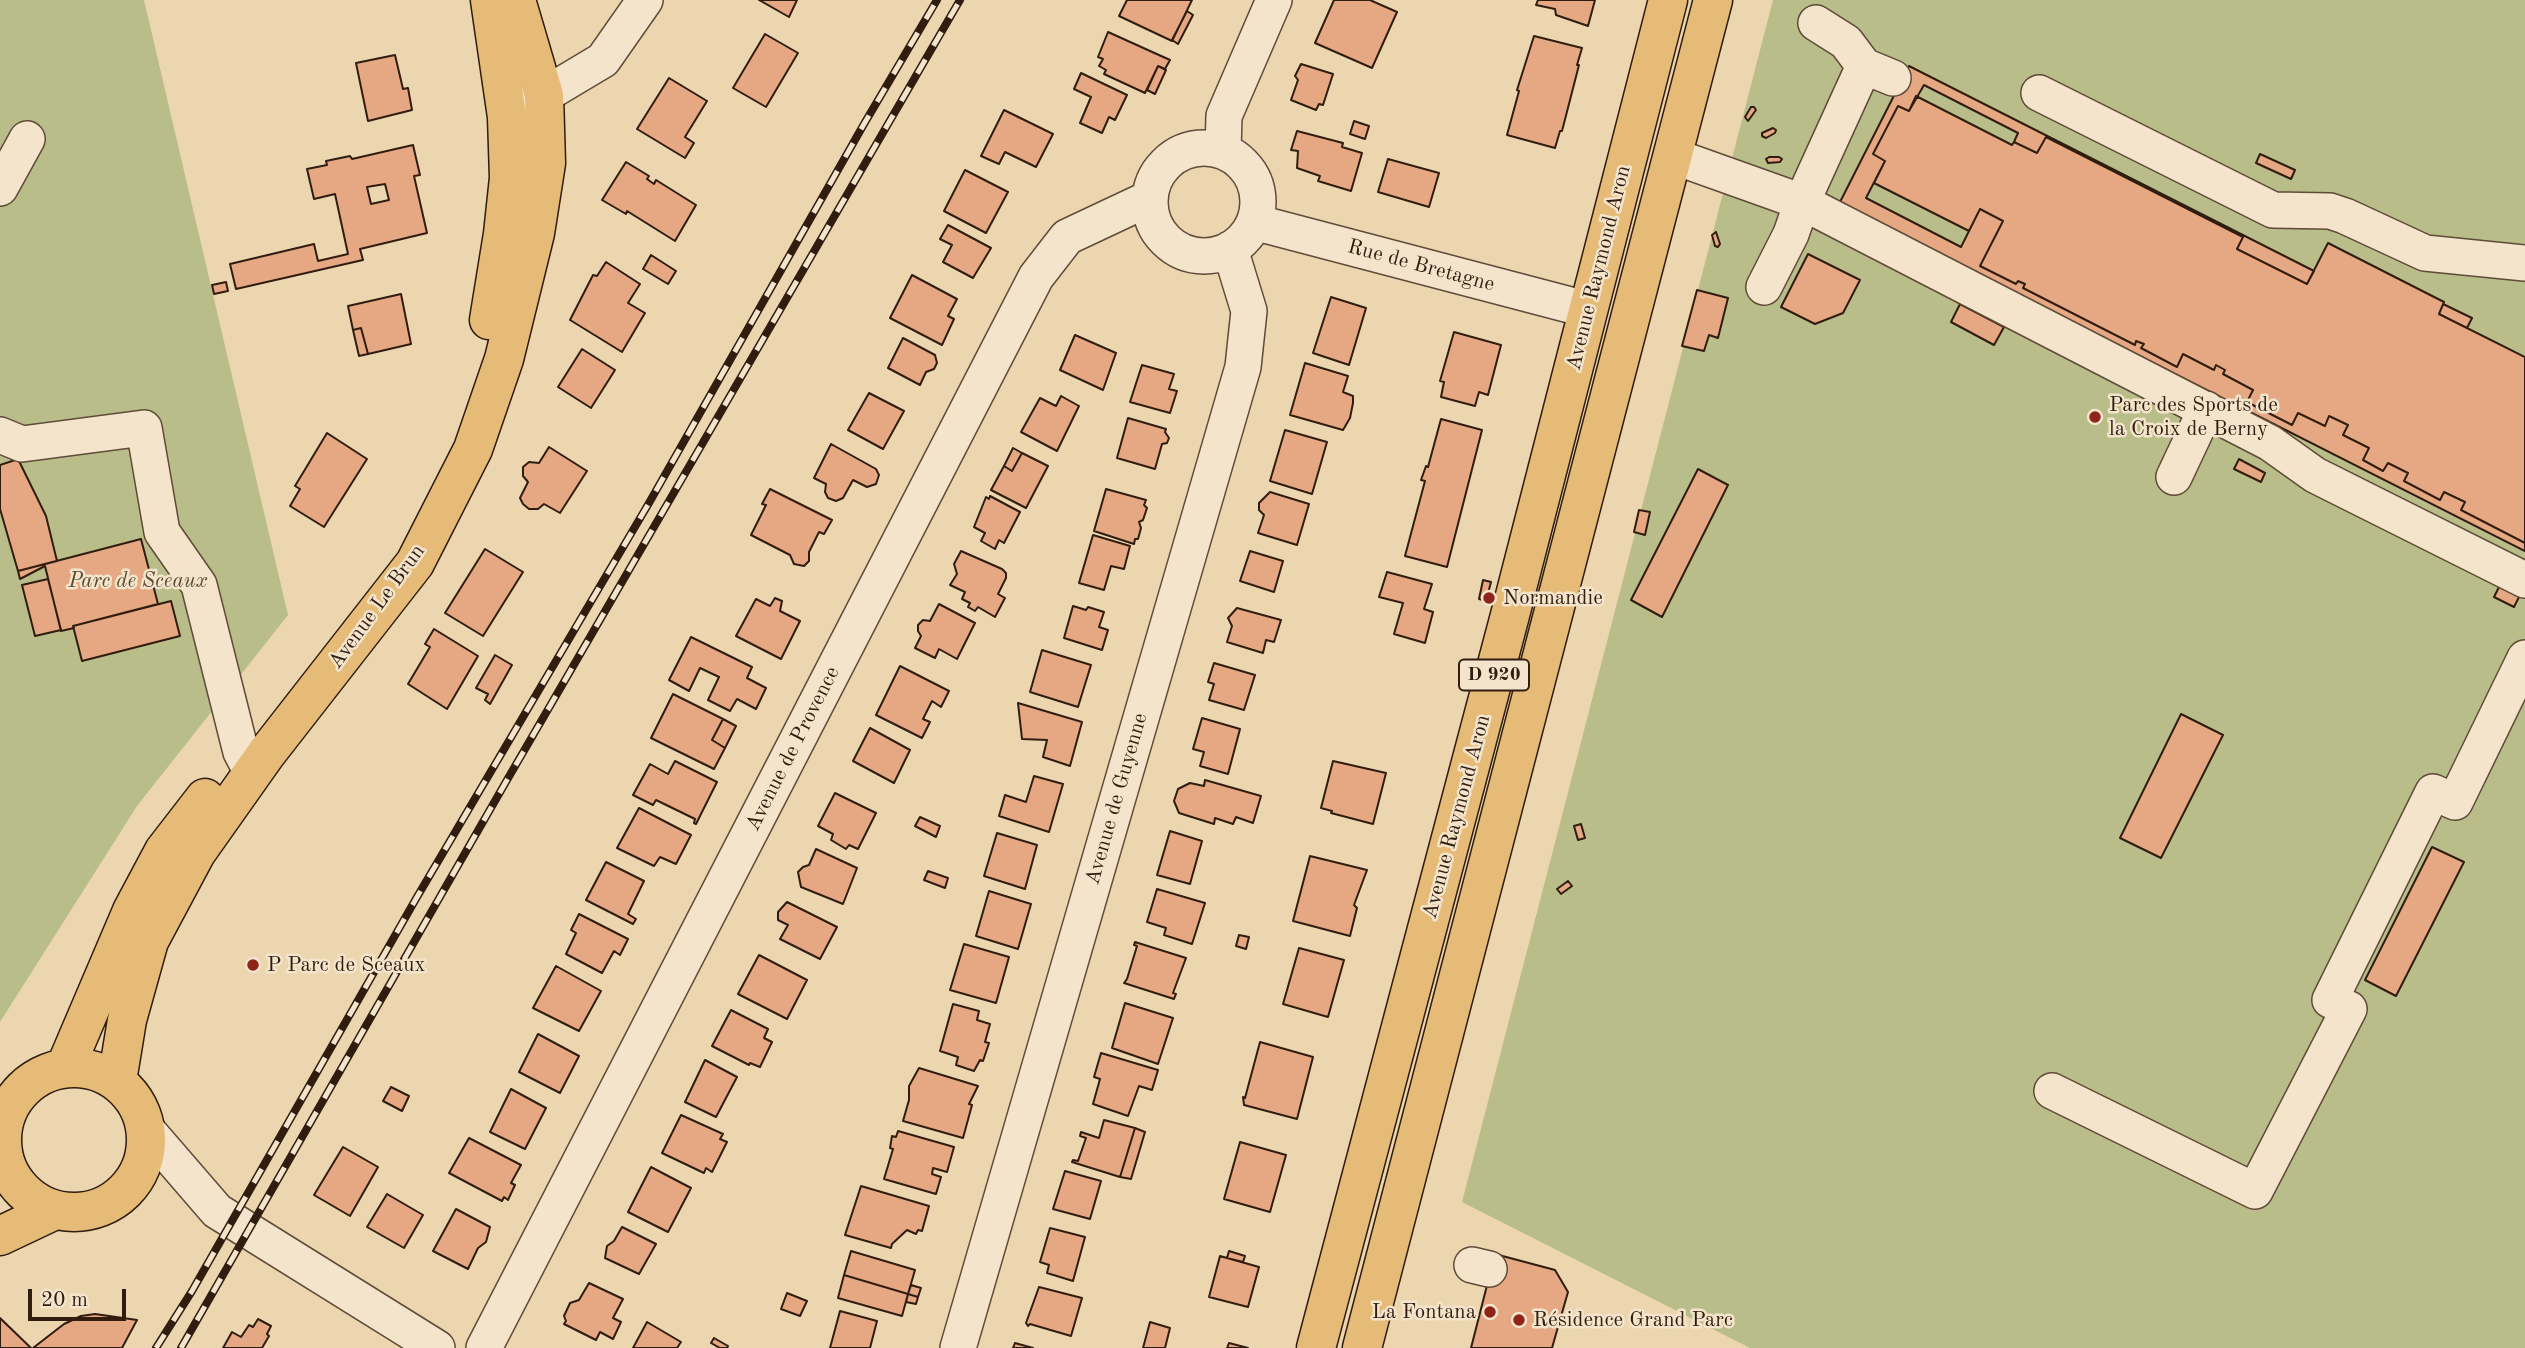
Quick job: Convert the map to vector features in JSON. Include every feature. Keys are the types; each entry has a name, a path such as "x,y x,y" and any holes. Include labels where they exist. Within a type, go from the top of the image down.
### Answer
{"main road":[{"name":"Avenue Le Brun","path":"117,1081 127,1020 149,941 247,763 372,584 414,513 452,439 492,309 509,178 507,117 490,0"},
{"name":"Avenue Le Brun","path":"65,1068 132,911 164,851 247,763 415,563 473,449 505,359 535,233 546,163 544,95 516,0"},
{"name":"Avenue Raymond Aron","path":"1316,1348 1668,0"},
{"name":"Avenue Raymond Aron","path":"1362,1348 1713,0"},
{"path":"65,1068 101,1072 117,1081 131,1094 141,1111 146,1129 146,1154 138,1176 123,1195 102,1207 79,1213 55,1210 5,1183 2,1128 10,1107 24,1088 43,1075 65,1068"},
{"path":"0,1236 55,1210"}],"street":[{"path":"507,117 603,60 645,0"},
{"path":"1223,151 1224,116 1274,0"},
{"path":"1764,287 1791,234 1802,202 1879,72 1846,42 1816,23"},
{"path":"2039,93 2273,210 2330,211 2425,253 2525,263"},
{"path":"0,188 27,139"},
{"path":"1207,147 1223,151 1238,159 1250,173 1257,188 1258,205 1254,222 1244,238 1230,249 1215,255 1182,251 1158,230 1150,198 1154,182 1162,168 1175,156 1207,147"},
{"path":"1673,156 1802,202 2270,443 2315,475 2525,580"},
{"name":"Avenue de Provence","path":"484,1348 1036,277 1067,237 1150,198"},
{"name":"Rue de Bretagne","path":"1254,222 1588,310"},
{"name":"Avenue de Guyenne","path":"958,1348 1242,367 1249,311 1230,249"},
{"path":"2174,477 2206,409"},
{"path":"0,435 22,444 144,428 162,531 200,585 247,763"},
{"path":"2052,1091 2255,1191 2349,1009 2330,1000 2433,792 2455,802 2525,658"},
{"path":"146,1129 217,1211 437,1348"}],"green space":[{"name":"Parc de Sceaux","path":"0,0 144,0 288,615 137,806 0,1022"},
{"name":"Parc des Sports de la Croix de Berny","path":"1773,0 2525,0 2525,1348 1750,1348 1462,1202"}],"building":[{"path":"759,0 797,0 789,17"},
{"path":"1127,0 1192,0 1172,41 1119,16"},
{"path":"1334,0 1370,0 1397,12 1372,68 1315,43"},
{"path":"1538,0 1595,0 1588,26 1556,15 1555,9 1536,5"},
{"path":"1187,11 1193,15 1178,44 1172,40"},
{"path":"1108,32 1170,60 1165,69 1158,66 1145,93 1104,74 1106,70 1099,66 1103,59 1098,57"},
{"path":"765,34 798,53 766,107 733,88"},
{"path":"1534,36 1582,48 1562,131 1555,148 1507,135 1519,91 1517,90"},
{"path":"395,55 403,89 408,88 412,110 368,121 356,63"},
{"path":"1301,64 1333,74 1323,105 1319,104 1316,110 1291,100 1298,80 1295,76"},
{"path":"1158,66 1166,70 1155,94 1147,90"},
{"path":"1909,66 2314,271 2307,284 2237,249 2243,237 2046,137 2037,153 2014,142 2018,133 1924,85 1909,111 1898,106 1873,154 1885,161 1866,198 1961,247 1980,209 2003,221 1980,266 2016,284 2018,281 2025,284 2023,288 2135,345 2136,341 2144,344 2141,348 2177,367 2183,354 2214,370 2216,365 2225,370 2223,374 2253,390 2247,402 2292,425 2298,413 2325,426 2329,416 2348,425 2343,435 2369,448 2363,460 2383,471 2388,463 2408,473 2404,481 2440,500 2444,492 2465,502 2461,510 2525,543 2525,551 1839,204"},
{"path":"1081,73 1127,95 1115,120 1109,117 1102,133 1080,123 1091,97 1074,89"},
{"path":"669,78 707,101 685,137 694,143 685,158 637,129"},
{"path":"1916,96 2012,145 2014,142 2037,153 2046,137 2243,237 2237,249 2307,284 2328,243 2444,302 2439,314 2525,357 2525,543 2461,510 2465,502 2444,492 2440,500 2404,481 2408,473 2388,463 2383,471 2363,460 2369,448 2343,435 2348,425 2329,416 2325,426 2298,413 2292,425 2247,402 2253,390 2223,374 2225,370 2216,365 2214,370 2183,354 2177,367 2141,348 2144,344 2136,341 2135,345 2023,288 2025,284 2018,281 2016,284 1980,266 2003,221 1980,209 1969,231 1874,183 1885,161 1873,154 1898,106 1909,111"},
{"path":"1751,107 1756,110 1748,121 1745,117"},
{"path":"1004,110 1053,134 1036,167 1005,152 999,164 981,156"},
{"path":"1354,121 1369,126 1365,139 1350,134"},
{"path":"1773,128 1775,133 1766,138 1762,136 1762,133"},
{"path":"1297,131 1343,143 1342,147 1362,153 1351,191 1318,181 1320,176 1297,168 1298,151 1291,150"},
{"path":"413,145 420,175 414,176 427,233 360,249 363,260 236,289 230,264 314,244 318,261 348,254 335,194 314,199 307,169 327,165 326,161 350,156 352,159","holes":["385,184 389,200 371,204 367,187"]},
{"path":"2260,154 2295,170 2291,179 2256,163"},
{"path":"1388,159 1439,173 1429,207 1378,192"},
{"path":"1766,159 1782,159 1780,162 1768,163"},
{"path":"626,162 649,176 647,179 654,184 656,180 696,205 675,241 627,211 626,214 602,200"},
{"path":"965,170 1008,192 986,233 944,211"},
{"path":"948,225 991,248 973,278 943,262 952,245 940,239"},
{"path":"1716,232 1720,244 1718,247 1715,246 1712,235"},
{"path":"1808,254 1860,280 1843,313 1815,324 1781,307"},
{"path":"651,255 676,271 668,284 643,269"},
{"path":"606,262 640,284 628,303 645,313 622,352 570,320 593,275 597,276"},
{"path":"912,275 957,299 948,316 954,319 942,345 890,318"},
{"path":"226,282 228,291 214,294 212,285"},
{"path":"1697,290 1728,298 1718,338 1709,335 1704,351 1682,346"},
{"path":"401,294 411,344 368,354 361,328 353,330 348,306"},
{"path":"1331,297 1366,308 1349,365 1313,353"},
{"path":"1960,304 2004,327 1994,345 1951,322"},
{"path":"2443,304 2472,318 2467,328 2439,314"},
{"path":"361,328 368,354 359,356 353,330"},
{"path":"1454,332 1501,345 1488,395 1479,392 1475,406 1441,397 1444,382 1440,381"},
{"path":"1075,335 1116,353 1103,390 1060,370"},
{"path":"903,338 935,355 937,363 934,369 926,372 920,385 888,368"},
{"path":"582,349 615,370 591,408 558,387"},
{"path":"1305,363 1348,376 1343,392 1353,396 1353,403 1350,418 1343,430 1290,415"},
{"path":"1142,365 1174,374 1169,389 1177,391 1170,413 1130,402"},
{"path":"869,393 904,411 883,449 848,430"},
{"path":"1061,396 1079,406 1057,451 1021,432 1040,398 1056,406"},
{"path":"1128,418 1166,429 1169,438 1167,443 1162,444 1155,469 1117,458"},
{"path":"1441,419 1482,430 1447,567 1405,556 1425,481 1421,480 1426,466 1428,467"},
{"path":"1285,430 1327,442 1312,494 1270,481"},
{"path":"327,433 367,459 324,527 290,506 300,489 295,486"},
{"path":"831,444 876,469 879,475 876,484 867,487 853,480 843,498 836,501 828,498 825,492 826,484 814,478"},
{"path":"549,447 587,471 560,513 544,504 538,509 529,509 520,498 528,482 523,476 523,467 529,462 539,463"},
{"path":"1013,448 1022,453 1012,471 1004,466"},
{"path":"1022,453 1048,466 1026,508 991,490 1004,466 1012,471"},
{"path":"18,459 46,516 57,561 18,571 0,509 0,465"},
{"path":"2239,459 2265,473 2261,482 2234,469"},
{"path":"1698,469 1728,485 1662,617 1631,600"},
{"path":"770,489 832,520 824,534 819,532 809,552 809,561 804,566 794,564 790,555 751,535 766,505 762,504"},
{"path":"1106,489 1146,500 1144,505 1147,508 1143,520 1139,522 1141,528 1134,544 1094,531"},
{"path":"1270,492 1309,504 1297,545 1258,533 1264,515 1259,510 1259,503"},
{"path":"990,496 1020,512 1004,543 999,540 995,549 981,541 985,533 974,527 986,497 989,499"},
{"path":"1639,510 1650,512 1645,535 1634,532"},
{"path":"1093,535 1130,546 1124,569 1111,566 1104,590 1079,583"},
{"path":"141,539 158,604 61,631 45,566 20,579 18,571"},
{"path":"485,549 523,572 483,636 445,613"},
{"path":"961,551 1006,573 998,594 1005,598 995,617 978,607 975,611 968,607 970,603 962,599 965,592 950,585 957,574 954,564"},
{"path":"1250,551 1283,561 1274,592 1240,581"},
{"path":"1387,572 1432,584 1424,609 1433,612 1425,643 1394,634 1403,603 1379,597"},
{"path":"48,579 61,630 35,636 22,585"},
{"path":"1483,580 1491,582 1486,601 1479,599"},
{"path":"2501,583 2521,593 2514,607 2494,597"},
{"path":"775,598 782,601 780,611 800,621 781,659 736,636 756,599 770,606"},
{"path":"171,601 180,636 82,661 73,626"},
{"path":"939,604 975,623 957,659 939,649 935,658 915,648 921,636 918,625 923,620 930,621"},
{"path":"1073,606 1104,612 1099,627 1108,630 1102,650 1064,638"},
{"path":"1237,608 1281,620 1274,642 1266,640 1263,653 1227,642 1232,626 1228,618"},
{"path":"434,629 478,656 447,709 408,684 430,647 425,644"},
{"path":"691,637 752,667 747,678 766,688 756,709 737,699 730,711 708,700 719,677 700,668 689,691 669,680"},
{"path":"1042,650 1091,665 1078,707 1030,692"},
{"path":"495,655 512,665 490,704 485,700 488,694 476,688"},
{"path":"1214,663 1255,675 1244,710 1209,700 1214,684 1208,682"},
{"path":"900,666 949,691 941,707 932,701 923,719 930,722 922,738 876,715"},
{"path":"673,694 723,719 712,740 725,748 714,769 651,738"},
{"path":"1018,703 1082,722 1070,766 1043,757 1047,740 1022,739"},
{"path":"2181,714 2223,735 2161,858 2120,838"},
{"path":"1202,718 1240,729 1228,774 1200,766 1204,752 1193,749"},
{"path":"723,719 736,726 725,748 712,740"},
{"path":"870,728 910,750 894,783 853,761"},
{"path":"675,761 717,782 696,824 695,819 656,800 653,805 633,795 650,764 668,774"},
{"path":"1333,761 1386,773 1373,824 1321,808"},
{"path":"1034,776 1063,784 1049,832 999,816 1005,795 1026,802"},
{"path":"1205,780 1261,796 1253,823 1236,817 1233,824 1215,818 1214,824 1179,813 1174,801 1178,789 1190,783 1204,786"},
{"path":"835,793 876,813 858,849 849,845 846,849 831,840 833,834 818,826"},
{"path":"639,808 691,835 676,864 660,857 654,866 617,848"},
{"path":"920,817 940,826 936,837 915,826"},
{"path":"1581,824 1585,838 1578,840 1574,826"},
{"path":"1170,831 1202,841 1190,884 1157,875"},
{"path":"997,833 1037,845 1025,889 984,876"},
{"path":"2432,847 2464,862 2396,996 2365,980"},
{"path":"816,849 857,868 843,904 801,887 798,872 809,865"},
{"path":"1310,856 1367,870 1354,905 1357,908 1350,936 1293,921"},
{"path":"606,862 644,881 628,914 636,919 633,924 586,900"},
{"path":"928,871 948,878 945,888 924,880"},
{"path":"1568,881 1572,886 1561,894 1557,889"},
{"path":"1157,889 1205,903 1192,944 1164,935 1166,928 1147,922"},
{"path":"989,891 1031,904 1018,949 976,936"},
{"path":"787,902 837,927 820,959 780,939 788,925 778,920 778,912"},
{"path":"579,914 628,939 620,955 614,951 602,973 566,954 576,933 571,930"},
{"path":"1239,935 1249,937 1246,949 1236,946"},
{"path":"1135,942 1186,958 1173,993 1176,994 1174,999 1124,983 1137,946 1134,945"},
{"path":"964,944 1009,957 996,1003 950,990"},
{"path":"1299,948 1344,960 1328,1017 1283,1004"},
{"path":"759,955 807,980 787,1019 738,994"},
{"path":"556,966 601,991 579,1031 533,1008"},
{"path":"1125,1003 1173,1018 1158,1064 1112,1048"},
{"path":"953,1004 979,1011 977,1020 990,1024 985,1042 989,1043 983,1061 980,1060 974,1071 956,1065 958,1057 940,1051"},
{"path":"731,1010 768,1029 764,1038 772,1042 760,1067 750,1063 749,1065 712,1046"},
{"path":"538,1034 579,1056 560,1093 519,1072"},
{"path":"1260,1042 1313,1057 1297,1119 1244,1105 1243,1097 1245,1098"},
{"path":"1101,1053 1158,1070 1152,1090 1139,1086 1128,1116 1093,1104 1100,1079 1094,1077"},
{"path":"705,1060 737,1077 716,1117 685,1102"},
{"path":"919,1068 978,1086 969,1104 972,1105 963,1138 903,1121 909,1100 909,1086"},
{"path":"391,1087 409,1096 402,1111 383,1101"},
{"path":"511,1089 546,1108 525,1149 490,1132"},
{"path":"681,1115 723,1134 720,1139 727,1142 712,1172 706,1168 704,1173 662,1153"},
{"path":"1104,1120 1135,1128 1120,1177 1072,1162 1078,1161 1086,1138 1080,1136 1081,1132 1099,1138"},
{"path":"1135,1128 1145,1132 1131,1179 1120,1177"},
{"path":"898,1131 954,1147 947,1172 933,1168 932,1174 941,1177 936,1194 884,1179 893,1149 890,1148 892,1136 896,1137"},
{"path":"469,1138 521,1165 511,1183 515,1185 508,1200 504,1197 502,1201 449,1173"},
{"path":"1240,1142 1286,1155 1270,1212 1224,1199"},
{"path":"343,1147 378,1167 350,1216 314,1195"},
{"path":"651,1167 691,1188 668,1232 628,1212"},
{"path":"1065,1171 1101,1181 1090,1219 1053,1209"},
{"path":"861,1186 929,1206 922,1231 918,1230 916,1234 907,1230 891,1248 845,1235"},
{"path":"387,1194 423,1215 404,1248 367,1227"},
{"path":"456,1209 490,1227 486,1242 478,1248 468,1269 433,1251"},
{"path":"622,1227 656,1244 639,1274 605,1258 607,1246 614,1241"},
{"path":"1050,1228 1085,1237 1073,1281 1047,1273 1049,1265 1040,1262"},
{"path":"851,1251 915,1270 908,1294 844,1275"},
{"path":"1229,1251 1245,1256 1243,1262 1227,1258"},
{"name":"Résidence Grand Parc","path":"1495,1254 1555,1270 1568,1292 1552,1348 1471,1348"},
{"path":"1220,1256 1259,1267 1248,1307 1209,1297"},
{"path":"844,1275 908,1294 902,1316 838,1298"},
{"path":"589,1283 623,1299 613,1318 621,1322 613,1339 600,1332 596,1340 564,1324 564,1316 570,1303 579,1300"},
{"path":"911,1285 921,1288 918,1297 908,1294"},
{"path":"1039,1287 1082,1298 1071,1336 1030,1324 1028,1326 1026,1323"},
{"path":"787,1293 807,1301 800,1316 781,1309"},
{"path":"908,1294 918,1297 916,1304 906,1302"},
{"path":"840,1311 877,1321 870,1348 830,1348"},
{"path":"95,1314 137,1320 122,1348 33,1348 64,1324 81,1316"},
{"path":"0,1318 31,1348 0,1348"},
{"path":"258,1319 271,1326 262,1348 223,1348 232,1332 241,1337 249,1325 253,1327"},
{"path":"647,1322 681,1342 677,1348 633,1348"},
{"path":"1150,1322 1170,1328 1165,1348 1143,1348"},
{"path":"714,1338 728,1346 727,1348 711,1343"},
{"path":"1015,1343 1033,1348 1013,1348"},
{"path":"1229,1343 1248,1348 1227,1348"}],"railway":[{"path":"156,1348 192,1291 417,897 649,503 937,0"},
{"path":"181,1348 960,0"}],"place":[{"name":"Parc des Sports de la Croix de Berny","path":"2095,417"},
{"name":"Normandie","path":"1489,598"},
{"name":"P Parc de Sceaux","path":"253,965"},
{"name":"La Fontana","path":"1490,1312"},
{"name":"Résidence Grand Parc","path":"1519,1320"}]}
